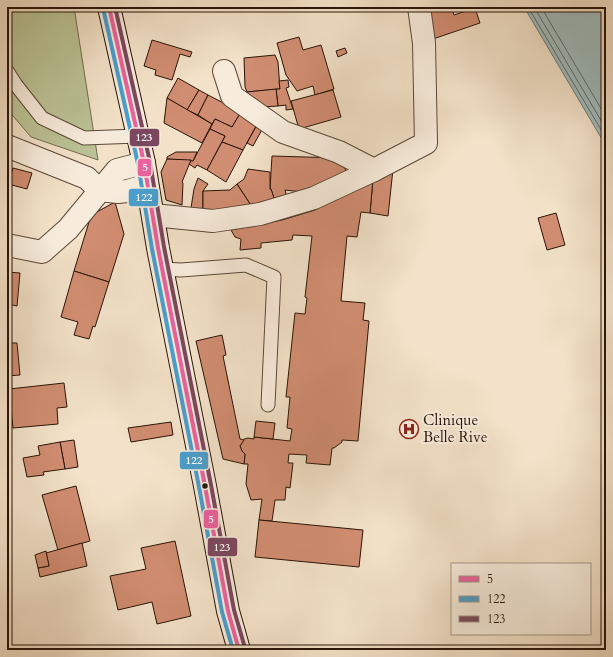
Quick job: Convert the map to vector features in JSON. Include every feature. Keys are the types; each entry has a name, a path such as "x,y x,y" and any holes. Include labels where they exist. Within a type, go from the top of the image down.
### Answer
{"street":[{"path":"109,7 144,163 163,269 206,486 228,610 239,650"},
{"path":"153,215 213,221 260,214 314,198 374,170 426,143 424,43 419,7"},
{"path":"224,71 232,96 283,132 339,152 374,170"},
{"path":"7,146 88,178 99,190 118,192 147,185"},
{"path":"7,245 42,252 68,229 117,170 144,163"}],"lane":[{"path":"7,71 16,86 42,118 84,138 138,136"},
{"path":"163,269 181,270 246,264 274,277 268,405"}],"green space":[{"path":"7,7 74,7 98,160 31,137 7,109"}],"water":[{"path":"524,7 606,7 606,146"}],"building":[{"path":"224,7 267,7 267,8"},
{"path":"426,7 451,7 454,15 475,8 480,23 430,40"},
{"path":"299,37 303,50 321,45 334,89 315,95 313,86 297,91 286,75 277,43"},
{"path":"152,40 192,52 190,57 180,54 172,80 155,75 156,70 144,66"},
{"path":"345,48 347,53 338,57 336,51"},
{"path":"275,55 278,62 280,89 247,92 245,87 244,58"},
{"path":"178,78 199,90 187,110 167,98"},
{"path":"288,80 289,87 286,88 293,109 286,110 286,105 278,106 276,89 280,89 279,81"},
{"path":"276,89 278,106 261,107 248,98 247,92"},
{"path":"199,90 208,95 198,115 187,110"},
{"path":"333,90 341,117 299,129 291,101"},
{"path":"208,95 241,112 232,127 215,119 212,124 198,115"},
{"path":"167,98 212,124 202,143 164,123"},
{"path":"241,112 259,121 243,150 222,142 225,136 210,129 215,119 232,127"},
{"path":"258,123 264,126 253,146 247,143"},
{"path":"210,129 225,136 207,170 197,165 195,168 189,164 191,160 193,161"},
{"path":"222,142 243,150 226,182 207,170"},
{"path":"176,152 197,152 193,161 167,159 167,157"},
{"path":"272,156 341,158 347,174 312,193 285,190 288,200 276,204 270,189"},
{"path":"167,159 191,160 182,182 182,205 166,200 161,172"},
{"path":"13,168 32,173 27,189 8,184"},
{"path":"248,169 270,172 270,189 276,204 254,210 237,184 244,179"},
{"path":"393,169 388,216 370,213 373,179"},
{"path":"198,178 208,184 203,191 203,211 191,208 194,189"},
{"path":"373,179 370,213 361,212 357,237 347,236 341,301 365,303 363,320 369,321 358,441 342,440 342,442 332,448 330,465 306,463 307,455 289,454 288,463 293,463 290,488 286,487 285,500 275,500 272,521 259,520 262,499 251,500 246,484 248,464 244,464 245,454 240,446 244,439 254,439 254,437 290,441 292,429 287,428 290,397 286,397 295,313 305,314 307,298 305,297 312,236 293,235 292,240 261,243 261,248 240,250 241,239 235,237 231,230 282,220 315,210"},
{"path":"237,184 254,210 203,211 203,191 230,190"},
{"path":"115,202 124,234 109,282 74,271 89,222 95,213"},
{"path":"556,213 565,245 547,250 538,218"},
{"path":"74,271 109,282 95,327 93,326 89,339 74,335 78,322 61,317"},
{"path":"7,272 20,273 17,306 7,304"},
{"path":"222,335 226,355 223,356 240,439 244,440 240,446 245,454 244,464 223,459 196,341"},
{"path":"7,343 17,343 20,375 7,376"},
{"path":"64,383 67,407 57,408 58,424 13,428 9,389"},
{"path":"256,421 275,423 273,439 254,437"},
{"path":"171,422 173,435 131,442 128,428"},
{"path":"74,440 78,467 65,469 60,442"},
{"path":"60,442 65,469 43,472 44,475 27,477 23,458 40,455 38,446"},
{"path":"76,486 90,541 58,550 42,495"},
{"path":"8,508 10,523 7,523"},
{"path":"259,520 363,530 359,567 255,557"},
{"path":"175,541 191,616 157,624 152,602 118,610 110,576 146,569 141,548"},
{"path":"82,543 87,566 40,577 38,568 49,566 46,553"},
{"path":"46,551 49,566 38,568 35,555"}],"transit line":[{"name":"5","path":"109,7 144,163 158,248 228,611 239,650"},
{"name":"123","path":"115,7 150,162 164,247 234,610 245,648"},
{"name":"122","path":"103,8 138,164 152,249 222,612 233,650"}],"place":[{"name":"Clinique Belle Rive","path":"409,429"}]}
